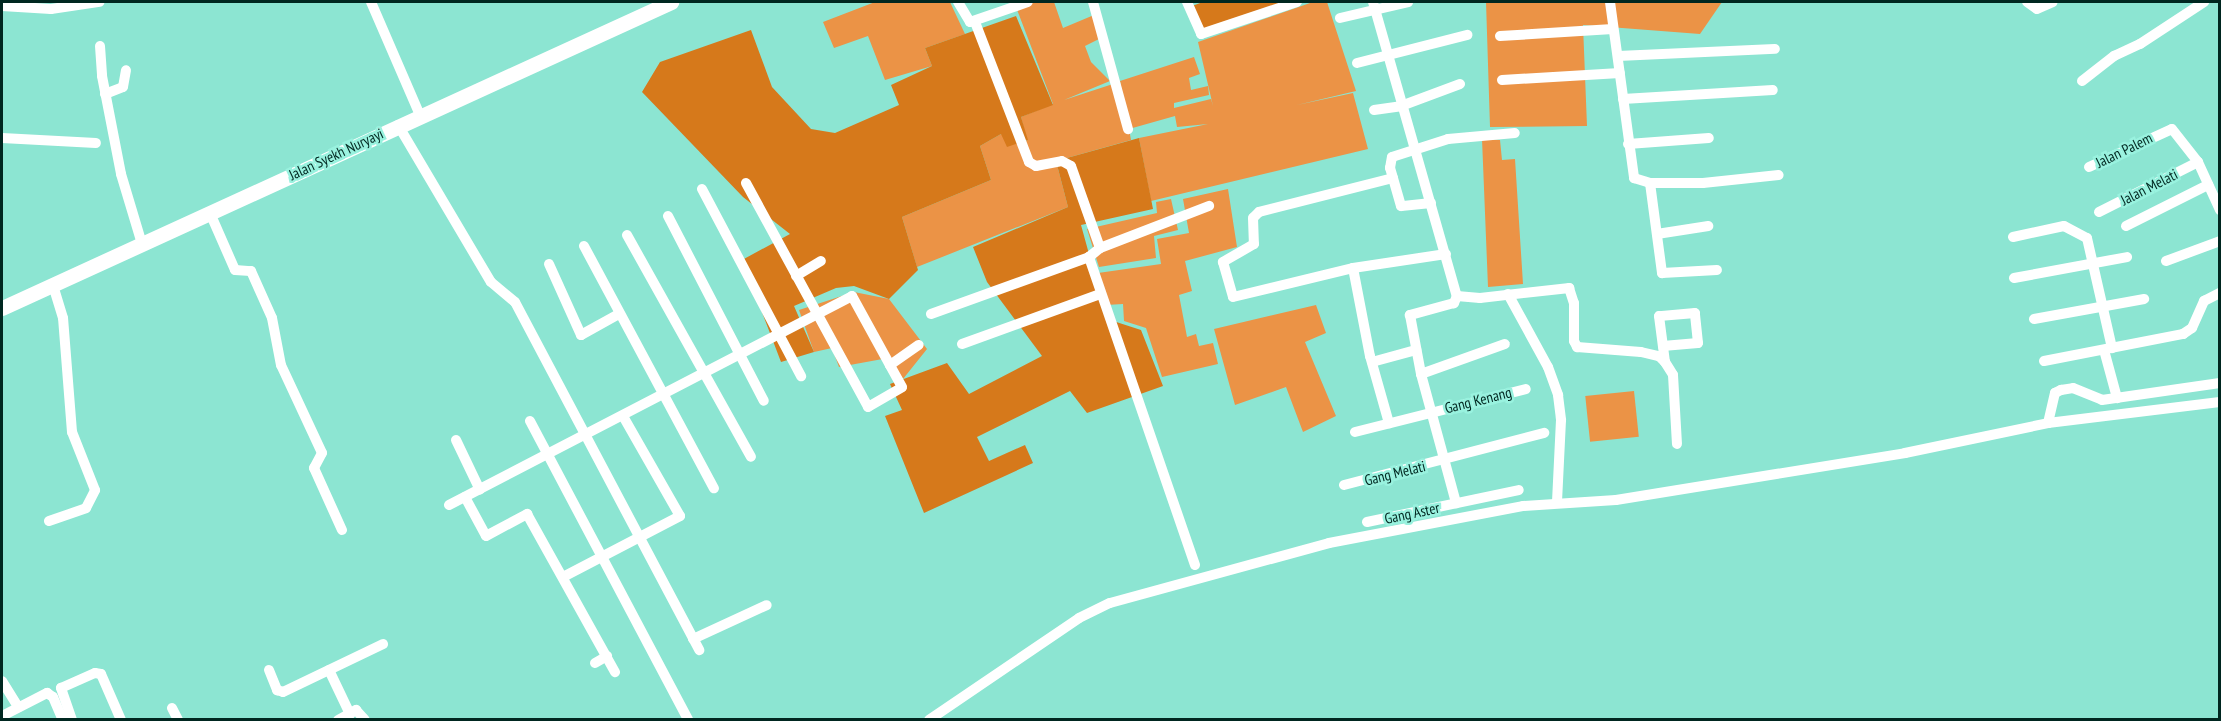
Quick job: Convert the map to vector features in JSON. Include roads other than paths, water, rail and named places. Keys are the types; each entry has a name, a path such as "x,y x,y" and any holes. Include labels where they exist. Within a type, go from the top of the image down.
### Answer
{"main road":[{"name":"Jalan Syekh Nuryayi","path":"2,308 654,5 671,2"}],"street":[{"path":"2,6 51,9 99,2"},
{"path":"371,2 420,115"},
{"path":"958,2 968,22 975,22 1028,2"},
{"path":"1093,2 1128,129"},
{"path":"1187,2 1197,32 1203,34 1297,2"},
{"path":"1340,18 1376,6 1408,2"},
{"path":"1610,2 1634,178 1650,183 1703,183 1779,175"},
{"path":"2027,2 2037,9 2053,2"},
{"path":"2082,81 2114,56 2204,2"},
{"path":"1376,6 1401,106 1457,296 1454,303 1410,315 1421,374 1456,503"},
{"path":"975,22 1029,162 1036,166 1062,161 1071,166 1100,248"},
{"path":"1500,36 1613,29"},
{"path":"1357,63 1390,58 1467,35"},
{"path":"100,46 105,94 120,174 142,244"},
{"path":"1618,56 1775,49"},
{"path":"105,94 123,87 126,70"},
{"path":"1502,80 1620,73"},
{"path":"1374,110 1401,106 1460,84"},
{"path":"1623,99 1773,90"},
{"path":"398,125 491,282 515,302 699,650"},
{"name":"Jalan Palem","path":"2089,167 2167,129 2178,134 2198,162 2220,210"},
{"path":"1431,203 1403,208 1393,178 1390,159 1448,139 1515,133"},
{"path":"2,138 96,142"},
{"path":"1628,144 1709,138"},
{"name":"Jalan Melati","path":"2099,212 2198,162"},
{"path":"1393,178 1258,212 1253,219 1254,244 1223,262 1229,291 1236,299 1353,268 1446,254"},
{"path":"449,506 586,436 739,354 816,314 852,296 902,387 868,407 816,314 746,183"},
{"path":"1650,183 1662,273 1717,270"},
{"path":"2126,226 2208,185"},
{"path":"702,189 801,376"},
{"path":"931,314 1089,257 1100,248 1209,206"},
{"path":"210,213 235,270 251,271 272,318 281,365 322,453 314,468 342,530"},
{"path":"668,216 764,401"},
{"path":"1657,234 1708,226"},
{"path":"2013,237 2072,226 2087,238 2095,262 2117,398"},
{"path":"627,235 702,374 751,457"},
{"path":"2166,261 2220,241"},
{"path":"584,246 714,488"},
{"path":"1089,257 1196,565"},
{"path":"2014,278 2127,257"},
{"path":"796,276 820,261"},
{"path":"549,264 581,335 619,314"},
{"path":"1353,268 1372,362 1389,423"},
{"path":"48,521 86,508 95,489 72,432 63,318 53,285"},
{"path":"1457,296 1480,298 1569,288 1574,303 1574,341 1577,348 1641,352 1659,356 1665,362 1673,375 1677,444"},
{"path":"2044,361 2183,334 2192,328 2205,301 2220,293"},
{"path":"962,344 1100,294"},
{"path":"1508,294 1548,367 1558,395 1562,420 1557,503"},
{"path":"2034,319 2144,299"},
{"path":"1663,346 1698,344 1695,313 1659,316 1665,362"},
{"path":"1421,374 1505,344"},
{"path":"890,365 919,345"},
{"path":"1372,362 1416,350"},
{"path":"2048,423 2055,393 2061,390 2073,388 2102,400 2220,383"},
{"name":"Gang Kenang","path":"1355,432 1526,389"},
{"path":"929,720 1079,618 1110,603 1174,582 1381,531 1557,503 1616,500 1905,453 2048,423 2220,402"},
{"path":"562,577 680,516 623,416"},
{"path":"530,421 688,720"},
{"name":"Gang Melati","path":"1344,485 1544,433"},
{"path":"456,440 480,490"},
{"name":"Gang Aster","path":"1367,522 1519,490"},
{"path":"465,497 486,536 527,514 615,672"},
{"path":"693,639 767,605"},
{"path":"269,670 277,690 284,692 384,644"},
{"path":"595,663 607,656"},
{"path":"328,670 350,714"},
{"path":"72,720 59,690 95,673 101,675 122,720"},
{"path":"2,681 18,707"},
{"path":"2,716 50,694 63,720"},
{"path":"172,708 178,720"},
{"path":"338,720 359,711 365,720"}]}
